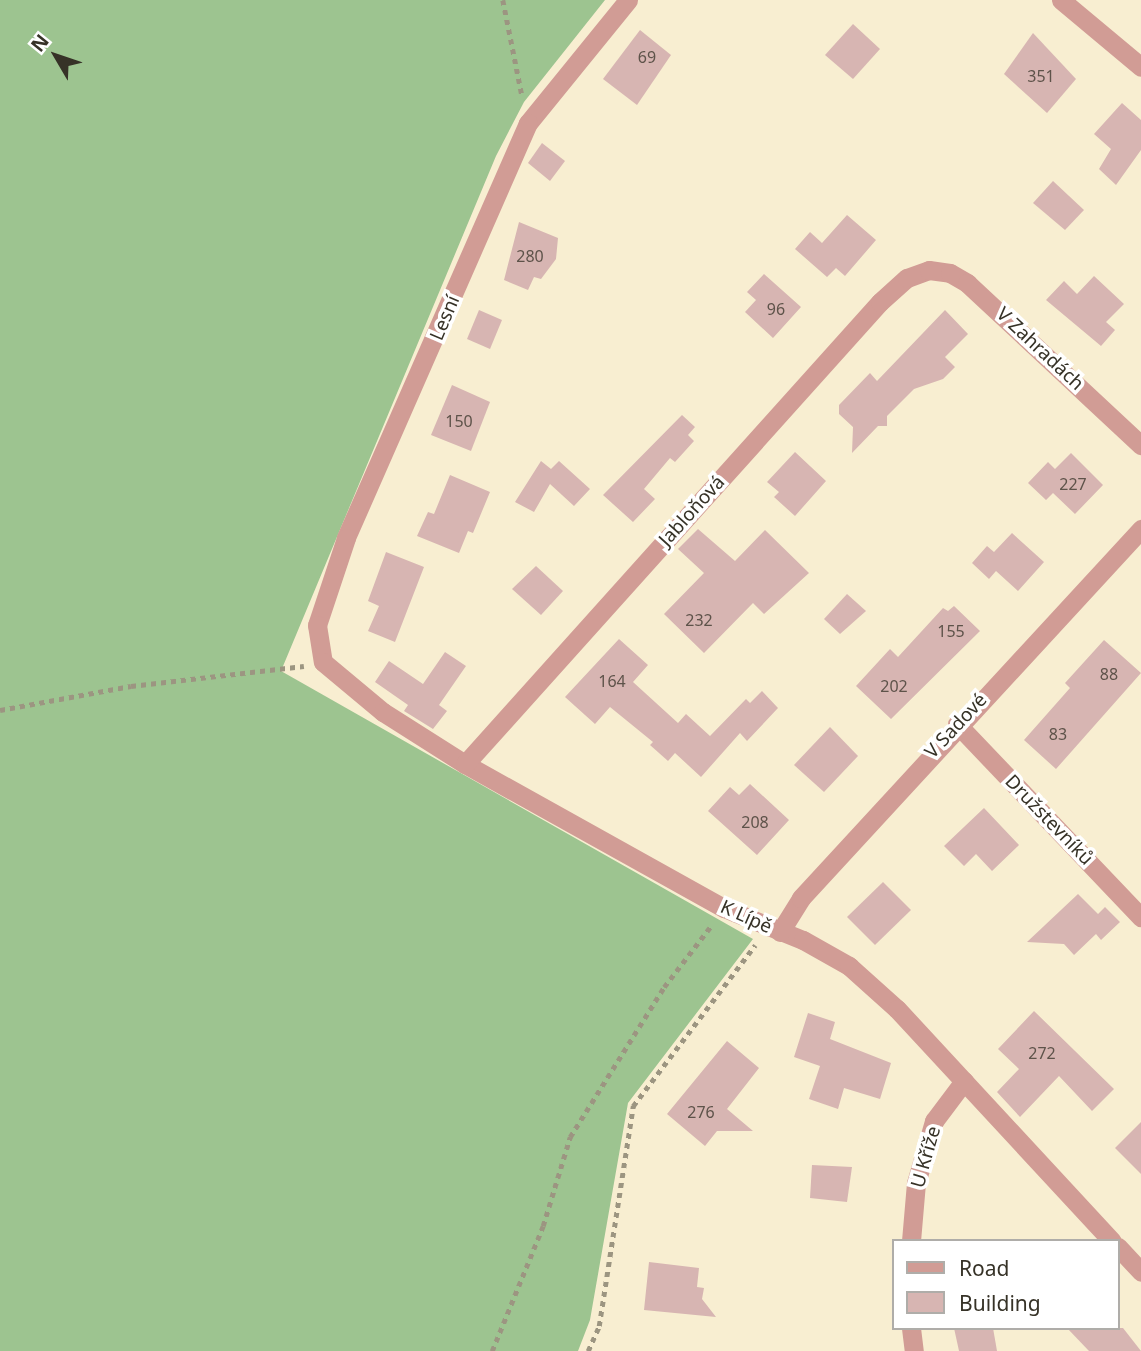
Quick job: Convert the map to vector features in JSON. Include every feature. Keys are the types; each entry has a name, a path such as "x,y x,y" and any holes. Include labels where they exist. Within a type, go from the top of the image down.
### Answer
{"street":[{"name":"Lesní","path":"323,662 317,625 346,538 528,123 628,0"},
{"path":"1061,0 1141,67"},
{"name":"V Zahradách","path":"929,270 950,273 967,283 1141,445"},
{"name":"Jabloňová","path":"465,764 880,302 907,278 929,270"},
{"name":"V Sadové","path":"774,930 957,724 1141,528"},
{"name":"K Lípě","path":"323,662 383,712 465,764 724,908 824,951 857,972 964,1081 1110,1239"},
{"name":"Družstevníků","path":"957,724 1141,917"},
{"name":"U Kříže","path":"911,1239 916,1183 934,1121 964,1081"},
{"path":"1120,1250 1141,1272"},
{"path":"911,1330 914,1351"}],"path":[{"path":"503,0 528,123"},
{"path":"0,710 131,686 281,672 323,662"},
{"path":"492,1351 543,1226 570,1137 664,987 724,908"},
{"path":"588,1351 599,1326 633,1106 774,930"}],"green space":[{"path":"0,0 605,0 524,102 496,156 281,671 753,939 628,1103 590,1320 578,1351 0,1351"}],"building":[{"path":"853,24 880,49 853,79 825,55"},
{"path":"640,30 671,55 637,105 603,79"},
{"path":"1033,33 1076,79 1047,113 1004,74"},
{"path":"1122,103 1141,120 1141,150 1116,185 1099,169 1111,149 1094,134"},
{"path":"542,143 565,161 550,181 528,163"},
{"path":"1053,181 1084,210 1065,230 1033,203"},
{"path":"847,215 876,240 845,276 836,268 827,277 795,249 810,232 822,243"},
{"path":"519,222 558,238 556,259 541,279 534,277 528,290 504,280"},
{"path":"764,274 801,307 773,338 745,312 756,300 747,292"},
{"path":"1094,276 1124,304 1106,322 1115,330 1101,346 1046,300 1064,281 1077,294"},
{"path":"479,310 502,320 490,349 467,339"},
{"path":"945,310 968,334 945,357 955,367 943,379 914,389 887,416 887,426 878,426 852,453 853,427 839,414 839,405 870,373 877,381"},
{"path":"452,385 490,402 471,451 431,435"},
{"path":"682,415 695,427 688,435 694,441 675,462 670,458 644,489 655,499 633,522 603,495"},
{"path":"795,452 826,481 795,516 774,497 779,492 767,482"},
{"path":"1071,453 1103,485 1075,514 1053,493 1046,500 1028,483 1048,462 1055,469"},
{"path":"541,461 551,469 559,461 590,489 574,506 550,484 534,512 515,502"},
{"path":"450,475 490,492 473,533 468,531 459,553 417,536 428,512 434,514"},
{"path":"698,529 735,561 765,530 809,573 764,614 753,603 704,653 664,614 704,573 678,549"},
{"path":"1012,533 1044,562 1018,591 996,571 989,579 972,563 987,546 994,552"},
{"path":"386,552 424,567 395,642 368,631 379,606 368,601"},
{"path":"536,566 563,591 541,615 512,589"},
{"path":"847,594 866,611 840,634 824,619"},
{"path":"954,606 980,631 891,719 856,686 890,649 898,657 943,608 948,611"},
{"path":"619,639 648,665 633,682 678,723 686,714 710,736 746,699 750,703 762,691 778,708 747,741 740,733 701,777 675,753 668,761 650,745 653,742 610,707 595,724 565,697"},
{"path":"1104,640 1141,673 1056,769 1024,740 1070,688 1065,683"},
{"path":"445,652 466,666 439,705 447,711 433,729 404,711 408,705 375,682 389,661 423,684"},
{"path":"830,727 858,756 824,792 794,765"},
{"path":"750,784 789,820 757,855 708,811 730,787 739,795"},
{"path":"984,808 1019,845 992,871 976,854 964,866 944,846"},
{"path":"883,882 911,910 875,945 847,917"},
{"path":"1078,894 1098,914 1105,907 1120,922 1101,940 1096,934 1074,955 1064,944 1027,942"},
{"path":"1034,1011 1114,1089 1092,1111 1059,1076 1020,1117 997,1092 1019,1069 998,1049"},
{"path":"808,1013 835,1022 830,1039 891,1063 880,1099 844,1088 838,1109 809,1099 820,1066 794,1057"},
{"path":"727,1041 759,1068 727,1109 753,1131 717,1131 705,1146 667,1114"},
{"path":"1141,1122 1141,1174 1115,1148"},
{"path":"812,1165 852,1167 847,1202 810,1198"},
{"path":"649,1262 699,1268 697,1287 704,1288 702,1299 716,1317 644,1310"},
{"path":"1123,1328 1141,1351 1089,1351 1069,1330"},
{"path":"954,1330 993,1330 997,1351 959,1351"}]}
